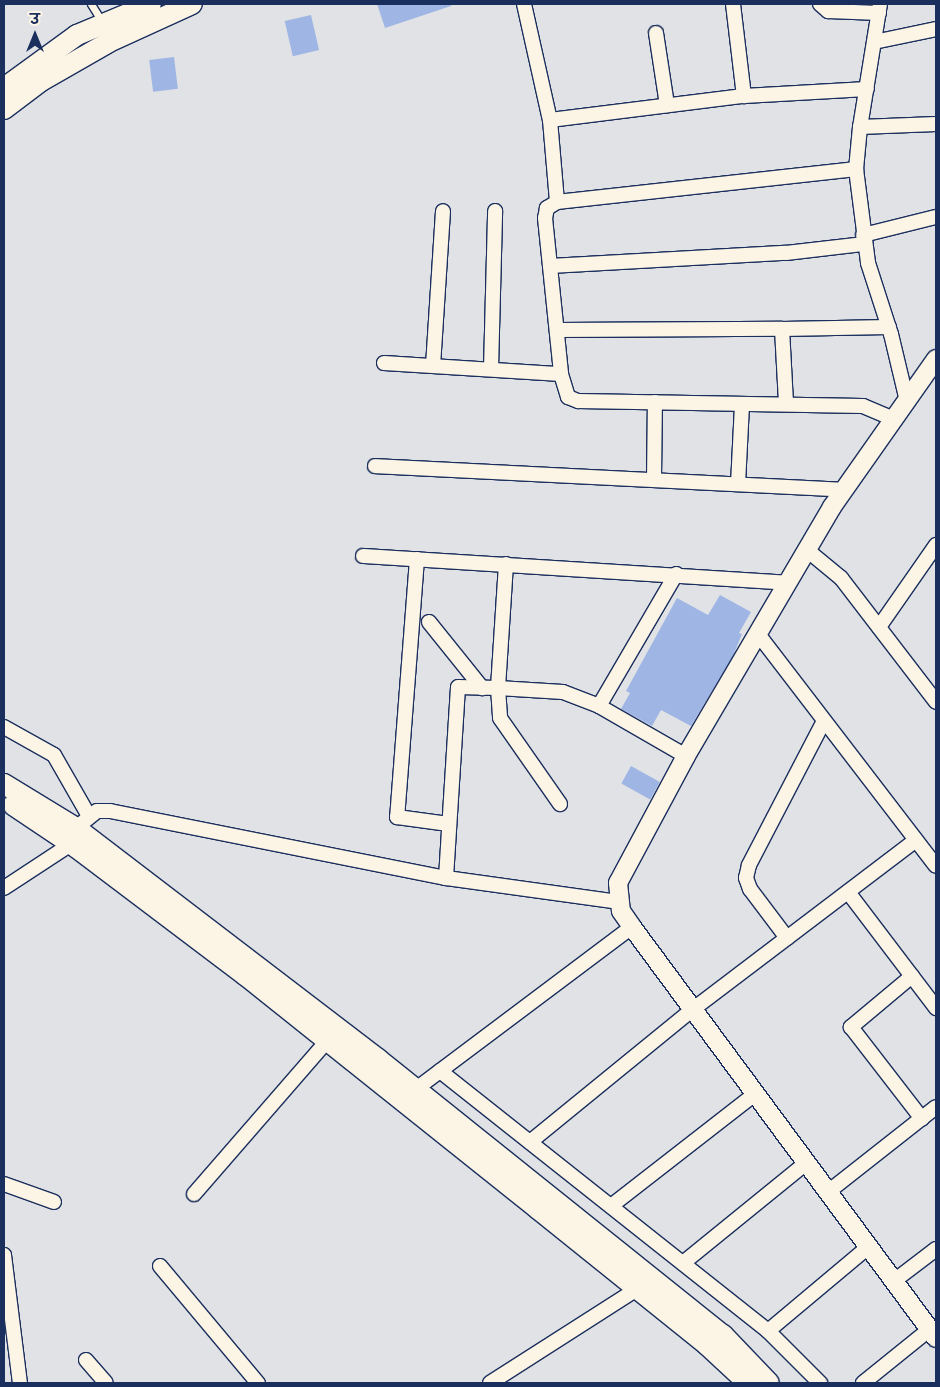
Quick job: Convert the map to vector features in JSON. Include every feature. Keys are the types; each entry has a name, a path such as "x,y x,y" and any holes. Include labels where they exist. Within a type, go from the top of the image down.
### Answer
{"main road":[{"path":"4,88 77,35 152,4"},
{"path":"4,109 40,81 109,42 192,4"},
{"path":"4,784 78,829 416,1089 645,1284 748,1383"},
{"path":"4,798 78,829 327,1041 645,1284 723,1335 769,1383"}],"street":[{"path":"524,4 550,120 557,202"},
{"path":"732,4 744,96"},
{"path":"820,4 828,11 879,8 860,127 856,169 864,239 889,327 907,401"},
{"path":"874,42 936,29"},
{"path":"656,33 667,105"},
{"path":"550,120 744,96 866,89"},
{"path":"860,127 936,124"},
{"path":"856,169 557,202 547,208 545,218 561,374 568,397 578,401 863,406 894,419"},
{"path":"433,366 443,211"},
{"path":"491,369 495,211"},
{"path":"550,266 786,253 864,239 936,216"},
{"path":"556,330 889,327"},
{"path":"782,329 786,404"},
{"path":"863,1383 933,1333 632,927 621,911 618,883 627,861 686,756 807,550 844,490 936,359"},
{"path":"384,363 561,374"},
{"path":"654,479 655,402"},
{"path":"738,484 742,404"},
{"path":"376,466 844,490"},
{"path":"879,627 936,545"},
{"path":"807,550 841,578 936,702"},
{"path":"363,556 676,574 788,583"},
{"path":"417,559 397,817 449,824"},
{"path":"506,564 498,688 500,718 560,804"},
{"path":"599,706 676,574"},
{"path":"429,622 482,688"},
{"path":"758,634 936,866"},
{"path":"446,878 458,687 563,692 599,706 686,756"},
{"path":"787,938 750,889 746,878 749,866 824,721"},
{"path":"4,727 54,755 78,829"},
{"path":"4,888 78,829 97,811 110,811 446,878 620,902"},
{"path":"530,1142 692,1010 916,840"},
{"path":"848,892 936,1008"},
{"path":"416,1089 632,927"},
{"path":"912,976 851,1027 922,1119"},
{"path":"194,1194 327,1041"},
{"path":"440,1070 768,1331 820,1383"},
{"path":"611,1206 755,1094"},
{"path":"828,1192 936,1107"},
{"path":"682,1263 806,1163"},
{"path":"4,1184 54,1202"},
{"path":"768,1331 868,1247"},
{"path":"894,1282 936,1248"},
{"path":"4,1255 20,1383"},
{"path":"160,1266 258,1383"},
{"path":"490,1383 645,1284"},
{"path":"86,1360 106,1383"}],"lane":[{"path":"91,4 104,23"}],"building":[{"path":"377,4 451,4 451,6 385,28"},
{"path":"311,15 319,50 293,56 285,21"},
{"path":"174,57 178,89 153,92 149,60"},
{"path":"720,595 751,612 739,633 742,634 733,656 691,726 661,710 652,726 621,709 630,693 626,691 677,598 708,615"},
{"path":"631,766 660,782 650,799 621,783"}]}
